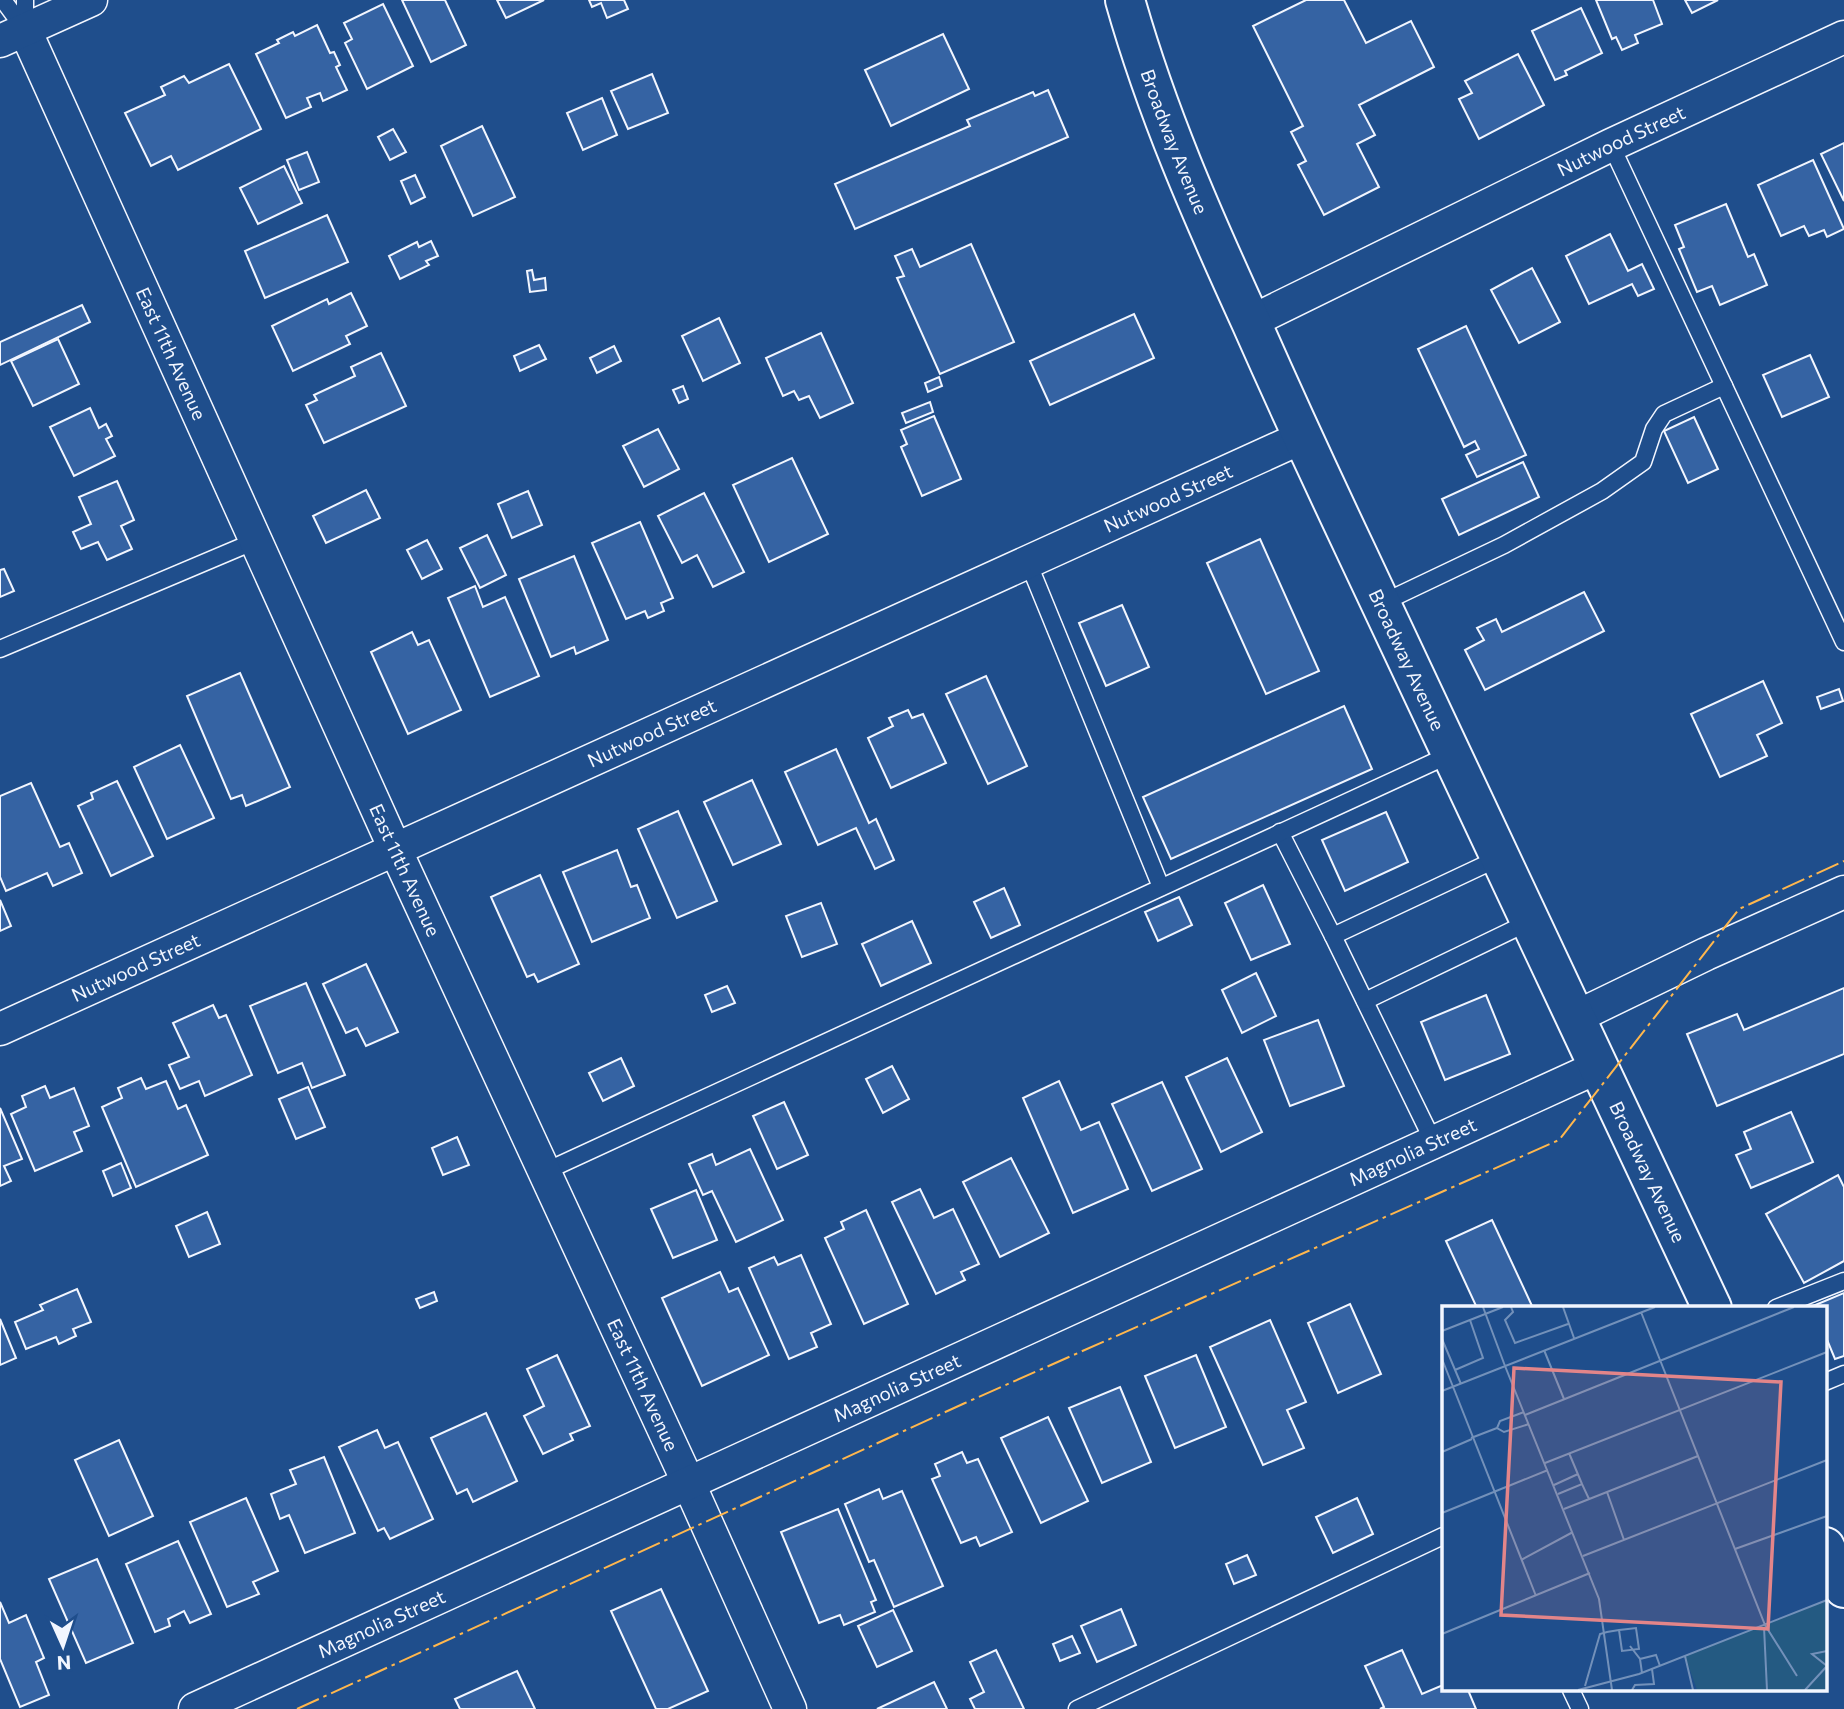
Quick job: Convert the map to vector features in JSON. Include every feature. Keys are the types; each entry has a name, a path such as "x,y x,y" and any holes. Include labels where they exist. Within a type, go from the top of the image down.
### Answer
{"main road":[{"name":"Broadway Avenue","path":"1125,0 1152,90 1251,322 1380,604 1711,1306"},
{"path":"1826,1549 1844,1588"}],"street":[{"path":"17,24 91,0"},
{"name":"East 11th Avenue","path":"17,24 790,1709"},
{"name":"Nutwood Street","path":"1251,322 1611,145 1844,37"},
{"name":"Nutwood Street","path":"0,1030 1303,437"},
{"path":"1574,1018 1706,954 1844,892"},
{"name":"Magnolia Street","path":"195,1709 1598,1068"}],"lane":[{"path":"3,0 17,24"},
{"path":"1611,145 1844,642"},
{"path":"1380,604 1504,545 1602,491 1643,462 1654,429 1664,414 1724,386"},
{"path":"0,649 255,541"},
{"path":"1028,562 1161,887"},
{"path":"544,1172 1451,754"},
{"path":"1280,832 1434,1143"},
{"path":"1333,936 1499,858"},
{"path":"1365,1001 1529,922"},
{"path":"1781,1306 1844,1281"},
{"path":"1826,1382 1844,1374"},
{"path":"1077,1709 1442,1536"},
{"path":"1572,1692 1580,1709"}],"building":[{"path":"402,0 445,0 466,45 431,62"},
{"path":"497,0 544,0 506,18"},
{"path":"589,0 624,0 628,9 607,18 601,3 592,7"},
{"path":"1306,0 1344,0 1366,43 1411,21 1434,67 1359,105 1375,135 1357,144 1379,187 1324,215 1298,165 1306,161 1291,132 1303,126 1253,26"},
{"path":"1596,0 1653,0 1662,24 1635,35 1638,43 1622,50 1616,37 1612,39"},
{"path":"1685,0 1718,0 1692,13"},
{"path":"383,4 413,66 367,89 345,43 352,39 344,23"},
{"path":"1581,8 1602,53 1565,71 1567,75 1555,80 1532,31"},
{"path":"317,25 330,53 334,52 340,65 336,67 347,90 323,101 320,93 307,98 311,107 286,118 256,54 279,43 277,40 293,32 295,36"},
{"path":"943,34 969,89 891,126 865,70"},
{"path":"1518,54 1544,105 1479,139 1459,99 1472,93 1465,81"},
{"path":"229,64 261,129 178,170 171,156 151,166 125,113 165,95 161,87 184,76 189,83"},
{"path":"652,74 668,113 628,129 611,91"},
{"path":"1048,90 1068,137 855,229 835,184 970,126 967,120 1033,92 1035,96"},
{"path":"602,98 617,135 583,150 567,113"},
{"path":"482,126 515,197 473,216 441,146"},
{"path":"393,129 406,152 390,160 378,137"},
{"path":"1844,143 1844,201 1821,154"},
{"path":"307,152 319,182 299,190 287,160"},
{"path":"1813,160 1844,229 1827,237 1824,230 1809,236 1804,226 1781,236 1758,185"},
{"path":"284,166 302,203 258,224 240,188"},
{"path":"415,175 425,197 411,204 401,181"},
{"path":"1726,204 1748,257 1754,254 1767,285 1720,305 1712,286 1697,292 1679,249 1684,247 1675,225"},
{"path":"327,215 348,262 265,298 245,251"},
{"path":"1610,234 1628,271 1642,264 1654,289 1638,296 1632,284 1589,304 1566,256"},
{"path":"431,241 438,256 426,261 429,265 400,279 389,256 417,242 419,247"},
{"path":"971,244 1014,342 940,374 897,278 904,276 895,256 912,249 920,267"},
{"path":"1532,268 1560,322 1519,343 1491,290"},
{"path":"532,270 534,280 545,278 546,290 530,292 527,271"},
{"path":"351,293 367,326 346,336 350,344 293,371 272,326 327,299 329,304"},
{"path":"82,305 90,322 0,365 0,342"},
{"path":"1134,314 1154,358 1050,405 1030,361"},
{"path":"719,318 740,363 703,381 682,336"},
{"path":"1466,326 1526,455 1477,477 1466,455 1479,449 1475,441 1464,447 1418,349"},
{"path":"821,333 853,403 820,418 809,396 799,400 794,391 783,396 766,358"},
{"path":"58,339 79,384 33,406 11,361"},
{"path":"539,345 546,359 520,371 514,356"},
{"path":"614,346 621,361 597,373 590,358"},
{"path":"381,353 406,406 324,443 306,405 317,400 314,395 355,376 351,367"},
{"path":"1810,355 1829,397 1782,417 1763,375"},
{"path":"939,377 942,386 928,392 925,383"},
{"path":"683,386 688,399 679,403 673,390"},
{"path":"930,402 933,412 906,423 902,413"},
{"path":"90,408 99,428 106,424 112,436 106,439 115,456 74,476 50,427"},
{"path":"934,416 961,479 922,496 901,447 907,444 901,430"},
{"path":"1694,417 1718,469 1688,483 1664,431"},
{"path":"658,429 679,469 644,487 623,446"},
{"path":"792,458 828,534 769,562 733,485"},
{"path":"1523,462 1539,497 1459,535 1442,499"},
{"path":"117,481 134,520 121,526 132,549 107,560 98,542 81,549 73,532 91,524 79,497"},
{"path":"366,490 380,518 326,543 313,516"},
{"path":"528,491 542,525 512,538 498,504"},
{"path":"704,493 744,572 713,587 697,555 682,563 658,516"},
{"path":"640,522 673,598 661,603 664,611 648,618 645,611 626,619 592,543"},
{"path":"487,535 506,575 480,588 460,548"},
{"path":"1260,539 1319,671 1266,694 1207,563"},
{"path":"427,540 442,569 422,579 407,550"},
{"path":"574,556 608,640 576,654 574,647 551,657 519,579"},
{"path":"4,569 14,591 0,597 0,570"},
{"path":"475,586 483,607 505,597 539,676 490,697 448,598"},
{"path":"1584,592 1604,631 1485,690 1465,650 1484,640 1477,628 1496,619 1502,632"},
{"path":"1122,605 1149,667 1106,686 1079,623"},
{"path":"412,632 418,645 429,640 461,710 408,734 371,652"},
{"path":"240,673 290,787 246,806 242,795 231,799 187,696"},
{"path":"986,676 1027,766 988,784 946,694"},
{"path":"1763,681 1782,723 1757,735 1767,756 1720,777 1691,714"},
{"path":"1839,689 1843,701 1821,709 1817,697"},
{"path":"1344,706 1372,769 1171,859 1143,797"},
{"path":"908,710 912,718 923,714 946,763 891,788 868,738 893,726 889,718"},
{"path":"180,745 214,818 167,839 134,767"},
{"path":"836,749 869,823 876,819 894,860 875,869 856,828 818,845 785,772"},
{"path":"752,780 781,844 733,865 704,802"},
{"path":"117,781 153,856 111,876 78,806 93,799 91,793"},
{"path":"31,783 60,847 69,843 82,873 53,886 47,873 6,891 0,877 0,796"},
{"path":"678,811 717,901 677,918 638,829"},
{"path":"1386,812 1408,862 1345,891 1322,840"},
{"path":"617,850 631,887 637,885 650,918 592,942 563,872"},
{"path":"540,875 579,964 538,982 534,974 527,977 491,897"},
{"path":"1263,885 1290,944 1251,960 1225,903"},
{"path":"1004,888 1020,925 991,938 974,902"},
{"path":"1179,897 1192,925 1158,941 1145,912"},
{"path":"0,900 11,926 0,931"},
{"path":"821,903 837,944 802,957 786,916"},
{"path":"912,921 931,963 881,986 862,944"},
{"path":"366,964 398,1032 366,1046 357,1028 346,1033 323,984"},
{"path":"1256,973 1276,1016 1242,1033 1222,990"},
{"path":"306,983 345,1075 312,1088 302,1063 278,1073 250,1006"},
{"path":"727,986 735,1003 712,1012 705,995"},
{"path":"1844,988 1844,1054 1717,1106 1687,1034 1737,1014 1744,1030"},
{"path":"1486,995 1510,1054 1445,1080 1421,1022"},
{"path":"213,1005 219,1018 226,1015 252,1075 205,1096 199,1081 180,1089 169,1065 189,1057 173,1023"},
{"path":"1318,1020 1344,1086 1290,1106 1264,1040"},
{"path":"621,1058 634,1086 603,1101 589,1073"},
{"path":"1227,1058 1262,1132 1221,1152 1186,1077"},
{"path":"892,1066 909,1099 883,1113 866,1079"},
{"path":"141,1078 146,1089 166,1081 178,1109 186,1105 208,1155 136,1187 102,1107 122,1098 118,1088"},
{"path":"1059,1081 1081,1130 1099,1122 1128,1189 1073,1213 1023,1098"},
{"path":"1162,1082 1202,1169 1152,1191 1112,1104"},
{"path":"45,1086 50,1098 74,1088 89,1126 74,1132 82,1151 35,1171 11,1114 26,1107 22,1096"},
{"path":"308,1087 325,1127 296,1139 279,1099"},
{"path":"784,1102 808,1155 777,1169 753,1116"},
{"path":"0,1108 22,1159 4,1166 11,1181 0,1186"},
{"path":"1791,1112 1813,1162 1751,1188 1736,1155 1751,1149 1744,1132"},
{"path":"457,1137 469,1165 443,1175 432,1148"},
{"path":"750,1149 783,1220 736,1242 712,1191 703,1195 689,1164 712,1154 716,1165"},
{"path":"1011,1158 1049,1233 1000,1257 963,1182"},
{"path":"121,1163 131,1188 113,1196 103,1171"},
{"path":"1838,1175 1844,1187 1844,1261 1804,1283 1766,1214"},
{"path":"920,1189 934,1218 953,1209 979,1264 961,1272 965,1280 936,1294 892,1202"},
{"path":"696,1190 717,1240 673,1258 651,1209"},
{"path":"866,1210 908,1304 864,1324 825,1238 844,1229 841,1222"},
{"path":"207,1212 220,1244 189,1257 176,1226"},
{"path":"1492,1220 1532,1306 1476,1306 1446,1241"},
{"path":"801,1255 831,1324 811,1333 817,1347 789,1359 749,1268 774,1257 778,1265"},
{"path":"720,1272 729,1292 738,1288 769,1355 702,1386 662,1298"},
{"path":"77,1289 91,1322 73,1329 76,1336 59,1344 56,1337 26,1349 15,1322 43,1310 40,1305"},
{"path":"434,1292 437,1301 420,1308 416,1299"},
{"path":"1844,1293 1844,1356 1835,1359 1826,1337 1826,1306 1813,1306"},
{"path":"1350,1304 1381,1374 1338,1393 1308,1323"},
{"path":"0,1319 16,1358 0,1365"},
{"path":"1270,1320 1306,1402 1287,1410 1304,1448 1263,1465 1210,1347"},
{"path":"557,1355 590,1426 570,1434 573,1440 543,1454 524,1416 544,1406 527,1369"},
{"path":"1196,1355 1226,1427 1175,1448 1145,1376"},
{"path":"1120,1387 1151,1462 1102,1483 1069,1408"},
{"path":"486,1413 517,1481 473,1502 467,1489 457,1494 431,1438"},
{"path":"1048,1417 1088,1501 1041,1523 1001,1438"},
{"path":"377,1430 385,1448 398,1442 433,1519 390,1539 384,1528 378,1531 339,1447"},
{"path":"119,1440 153,1516 109,1536 75,1460"},
{"path":"962,1452 967,1463 978,1459 1012,1532 980,1546 976,1537 961,1543 932,1479 940,1476 935,1464"},
{"path":"324,1457 355,1533 305,1553 289,1515 280,1519 271,1494 296,1484 290,1470"},
{"path":"879,1489 883,1499 902,1491 943,1586 894,1607 874,1560 869,1562 845,1504"},
{"path":"246,1498 278,1571 253,1582 259,1594 227,1607 190,1522"},
{"path":"1357,1498 1373,1534 1333,1553 1316,1517"},
{"path":"838,1509 876,1600 871,1602 875,1612 844,1625 840,1615 819,1623 781,1532"},
{"path":"178,1541 211,1614 190,1623 184,1611 168,1619 170,1626 155,1632 126,1564"},
{"path":"1247,1555 1256,1575 1234,1584 1226,1564"},
{"path":"97,1559 133,1643 86,1663 49,1579"},
{"path":"661,1589 708,1691 668,1709 656,1709 611,1611"},
{"path":"0,1602 9,1623 26,1615 44,1658 36,1662 49,1695 20,1707 0,1659"},
{"path":"1121,1609 1136,1645 1097,1662 1081,1626"},
{"path":"893,1610 912,1651 877,1667 858,1626"},
{"path":"1072,1636 1080,1653 1060,1661 1053,1644"},
{"path":"996,1650 1024,1709 975,1709 970,1699 984,1692 970,1662"},
{"path":"1402,1650 1422,1694 1442,1685 1442,1692 1469,1692 1476,1709 1380,1709 1384,1707 1365,1666"},
{"path":"517,1671 535,1709 460,1709 455,1699"},
{"path":"934,1682 947,1709 877,1709"}],"power":[{"path":"297,1709 965,1403 1559,1140 1739,909 1844,861"}]}
